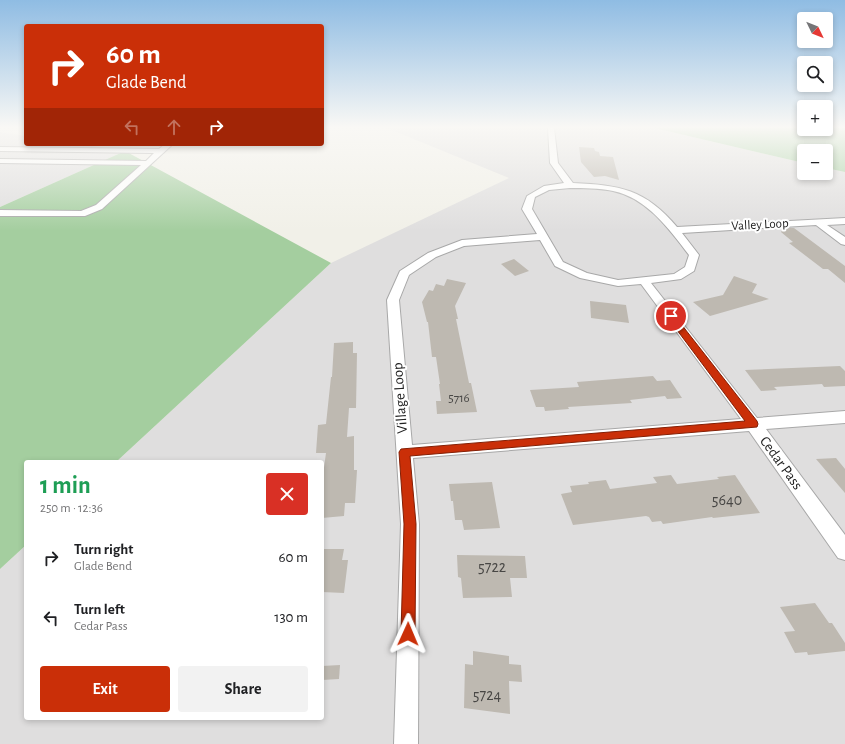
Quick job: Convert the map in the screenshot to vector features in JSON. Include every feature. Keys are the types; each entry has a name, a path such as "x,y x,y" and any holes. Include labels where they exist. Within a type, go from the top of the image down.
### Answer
{"street":[{"path":"0,161 148,163"},
{"path":"0,213 82,214 99,206 150,161"},
{"path":"554,161 570,185"},
{"path":"570,185 599,186 617,189 649,204 676,230 694,255 690,269 677,277 618,283 584,276 559,264 527,209 531,196 547,188 570,185"},
{"path":"0,223 14,213"},
{"name":"Valley Loop","path":"676,230 845,221"},
{"path":"817,222 845,242"},
{"name":"Village Loop","path":"406,744 410,524 393,300 404,273 432,255 462,243 543,236"},
{"name":"Cedar Pass","path":"644,281 753,424 845,550"},
{"path":"405,452 845,417"}],"shaded area":[{"path":"0,161 103,161 0,207"},
{"path":"467,161 794,161 797,161 797,180 833,180 833,169 845,172 845,744 0,744 0,569 24,547 24,720 324,720 324,460 118,460 331,263 509,178"}],"green space":[{"path":"103,161 143,161 331,263 118,460 24,460 24,547 0,569 0,207"},
{"path":"833,161 845,161 845,172 833,169"}],"building":[{"path":"581,161 614,161 619,180 605,176 594,177"},
{"path":"784,228 794,228 845,266 845,283 828,269 823,269 789,243 793,242 781,232"},
{"path":"514,259 529,271 515,276 501,264"},
{"path":"734,276 757,284 752,293 769,299 710,316 693,302 723,295"},
{"path":"447,279 466,283 455,306 458,319 456,319 469,383 471,383 477,412 437,414 436,401 441,401 440,384 436,357 432,357 428,322 422,302 429,290 433,291 436,284 444,286"},
{"path":"590,301 626,305 629,323 591,318"},
{"path":"353,342 353,353 357,353 356,408 349,408 347,437 354,436 354,470 357,470 355,503 345,503 344,516 324,518 324,468 326,453 316,453 318,425 326,424 332,377 334,343"},
{"path":"840,366 845,371 845,386 824,387 822,384 774,387 777,390 761,391 745,370"},
{"path":"653,376 657,381 670,380 682,398 667,399 665,396 630,400 632,403 568,407 569,409 545,411 544,407 536,407 530,390 579,387 577,382"},
{"path":"836,458 845,469 845,493 816,459"},
{"path":"671,475 677,484 719,479 717,477 735,475 760,513 712,517 663,524 661,521 652,522 649,517 646,516 573,525 561,494 572,492 570,486 589,484 588,482 606,480 610,489 657,483 653,477"},
{"path":"492,482 500,528 464,530 462,520 455,520 449,484"},
{"path":"324,549 344,549 342,560 348,560 344,593 324,592"},
{"path":"457,555 525,556 527,578 510,578 512,597 463,598 461,578 458,577"},
{"path":"815,603 829,623 832,623 845,643 845,651 808,655 807,652 795,653 784,632 795,631 780,607"},
{"path":"473,651 509,656 509,664 521,665 522,682 509,681 510,714 464,708 465,664 473,665"},
{"path":"340,665 339,679 324,680 324,666"}],"route":[{"path":"408,634 410,524 405,452 753,424 671,316"}]}
